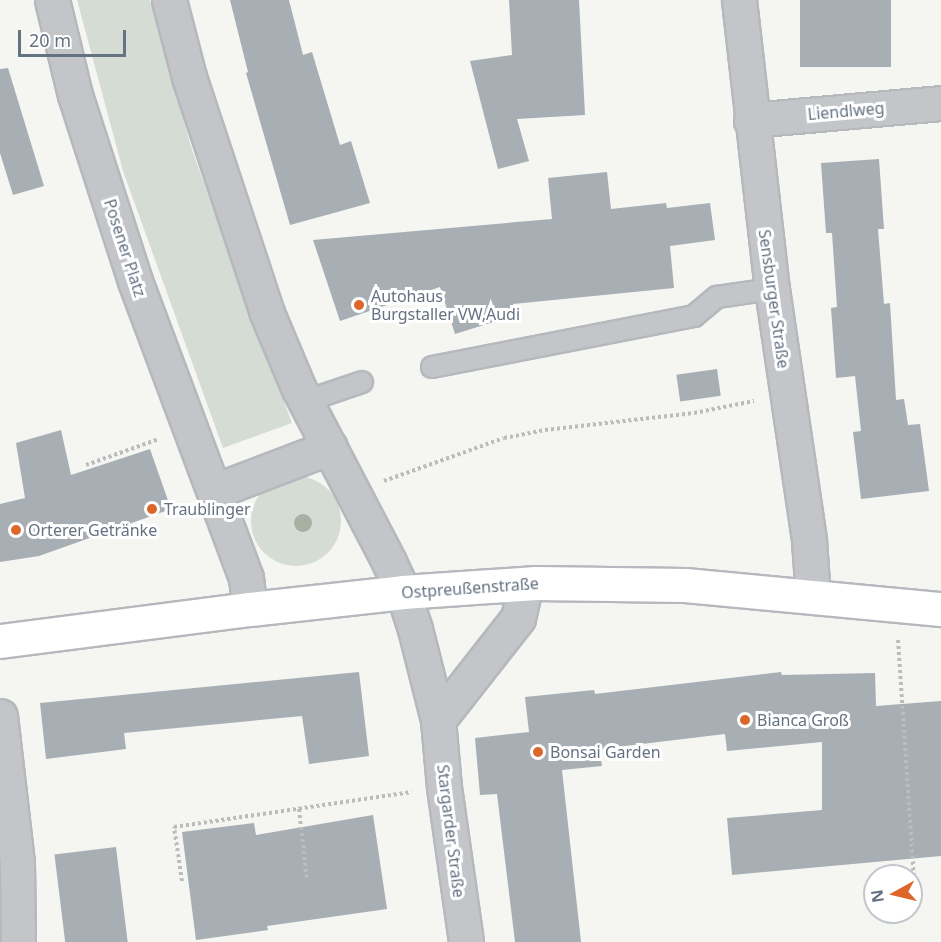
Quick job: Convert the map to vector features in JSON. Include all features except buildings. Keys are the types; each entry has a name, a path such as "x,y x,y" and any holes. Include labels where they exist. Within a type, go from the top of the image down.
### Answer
{"main road":[{"name":"Ostpreußenstraße","path":"0,641 403,592 526,584 685,585 941,609"}],"street":[{"name":"Posener Platz","path":"52,0 82,117 135,281 246,578 250,609"},
{"path":"169,0 189,77 238,234 267,313 306,401 403,592"},
{"name":"Sensburger Straße","path":"739,0 772,289 809,540 813,597"},
{"name":"Liendlweg","path":"751,120 941,103"},
{"path":"215,491 330,447"},
{"path":"438,720 518,618 526,584"},
{"name":"Stargarder Straße","path":"403,592 438,720 444,788 466,942"},
{"path":"0,716 17,863 18,942"}],"lane":[{"path":"432,367 694,316 717,297 772,289"},
{"path":"306,401 362,382"}],"path":[{"path":"355,497 380,482 504,438 545,430 694,413 788,394"},
{"path":"86,465 190,428"},
{"path":"898,640 913,864"},
{"path":"182,881 174,827 444,788"},
{"path":"299,809 307,880"}],"shaded area":[{"path":"77,0 150,0 192,150 292,423 223,448 123,171"},
{"path":"296,476 313,479 328,489 338,504 341,521 338,538 328,553 313,563 296,566 279,563 264,553 254,538 251,521 254,504 264,489 279,479"}],"place":[{"name":"Autohaus Burgstaller VW,Audi","path":"359,305"},
{"name":"Traublinger","path":"152,509"},
{"name":"Orterer Getränke","path":"16,530"},
{"name":"Bianca Groß","path":"745,720"},
{"name":"Bonsai Garden","path":"538,752"}]}
